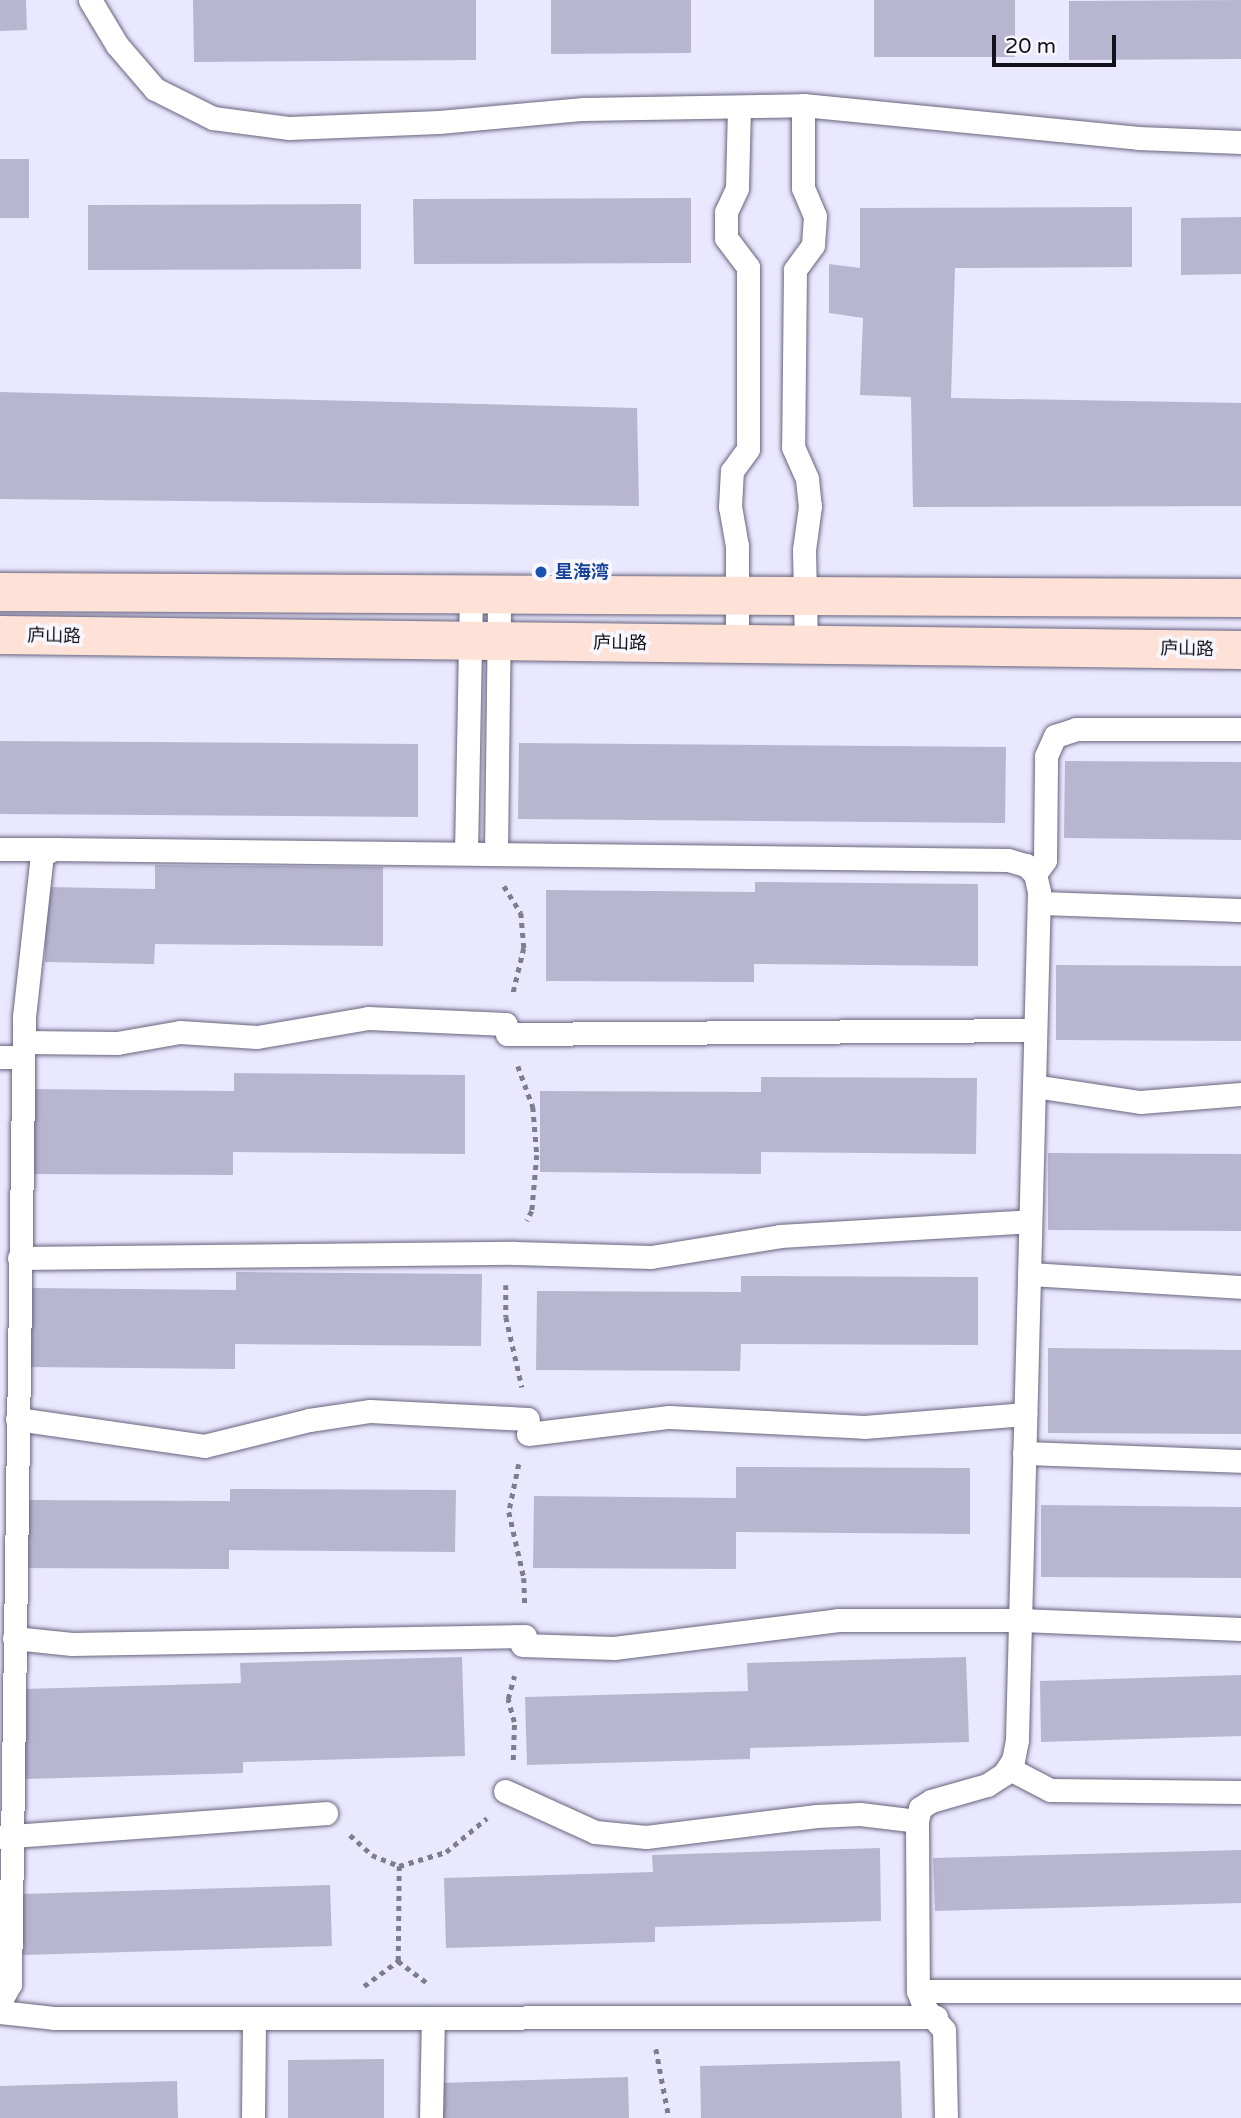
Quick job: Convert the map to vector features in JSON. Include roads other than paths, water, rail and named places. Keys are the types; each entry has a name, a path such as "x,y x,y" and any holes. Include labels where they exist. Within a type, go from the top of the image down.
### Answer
{"street":[{"path":"0,592 485,598 1241,598"},
{"name":"庐山路","path":"0,635 1241,650"}],"lane":[{"path":"90,0 117,45 155,89 213,118 289,128 439,122 583,110 803,105 1138,138 1241,142"},
{"path":"803,105 803,188 816,216 813,245 795,270 793,447 807,479 810,506 805,598 806,645"},
{"path":"737,644 731,495 732,471 748,449 748,267 726,239 726,212 737,188 738,107"},
{"path":"466,853 484,641 485,598"},
{"path":"484,641 496,854"},
{"path":"1035,874 1045,860 1046,756 1055,736 1076,729 1241,729"},
{"path":"0,849 1008,860 1026,865 1035,874 1038,903 1017,1740 1009,1768 987,1785 931,1801 920,1808 917,1821 918,1991 924,2007 936,2017 947,2042 946,2118"},
{"path":"0,2002 10,1984 6,1837 7,1681 15,1638 8,1457 17,1419 13,1267 23,1050 37,866 42,855 54,849"},
{"path":"1038,903 1241,909"},
{"path":"0,1057 23,1050 117,1043 180,1032 257,1037 368,1018 507,1029 1035,1030"},
{"path":"1034,1086 1140,1102 1241,1094"},
{"path":"13,1267 514,1253 651,1257 804,1234 1030,1221"},
{"path":"1029,1274 1241,1287"},
{"path":"17,1419 204,1446 309,1420 370,1411 528,1427 669,1417 864,1427 1025,1414"},
{"path":"1024,1452 1241,1461"},
{"path":"15,1638 72,1644 524,1640 614,1648 838,1620 1019,1620 1241,1629"},
{"path":"1009,1768 1050,1790 1241,1792"},
{"path":"505,1791 595,1832 646,1837 817,1816 860,1814 917,1821"},
{"path":"6,1837 326,1813"},
{"path":"918,1991 1241,1991"},
{"path":"0,2012 54,2018 936,2017"},
{"path":"253,2118 254,2018"},
{"path":"431,2118 433,2018"}],"place":[{"name":"星海湾","path":"541,572"}]}
